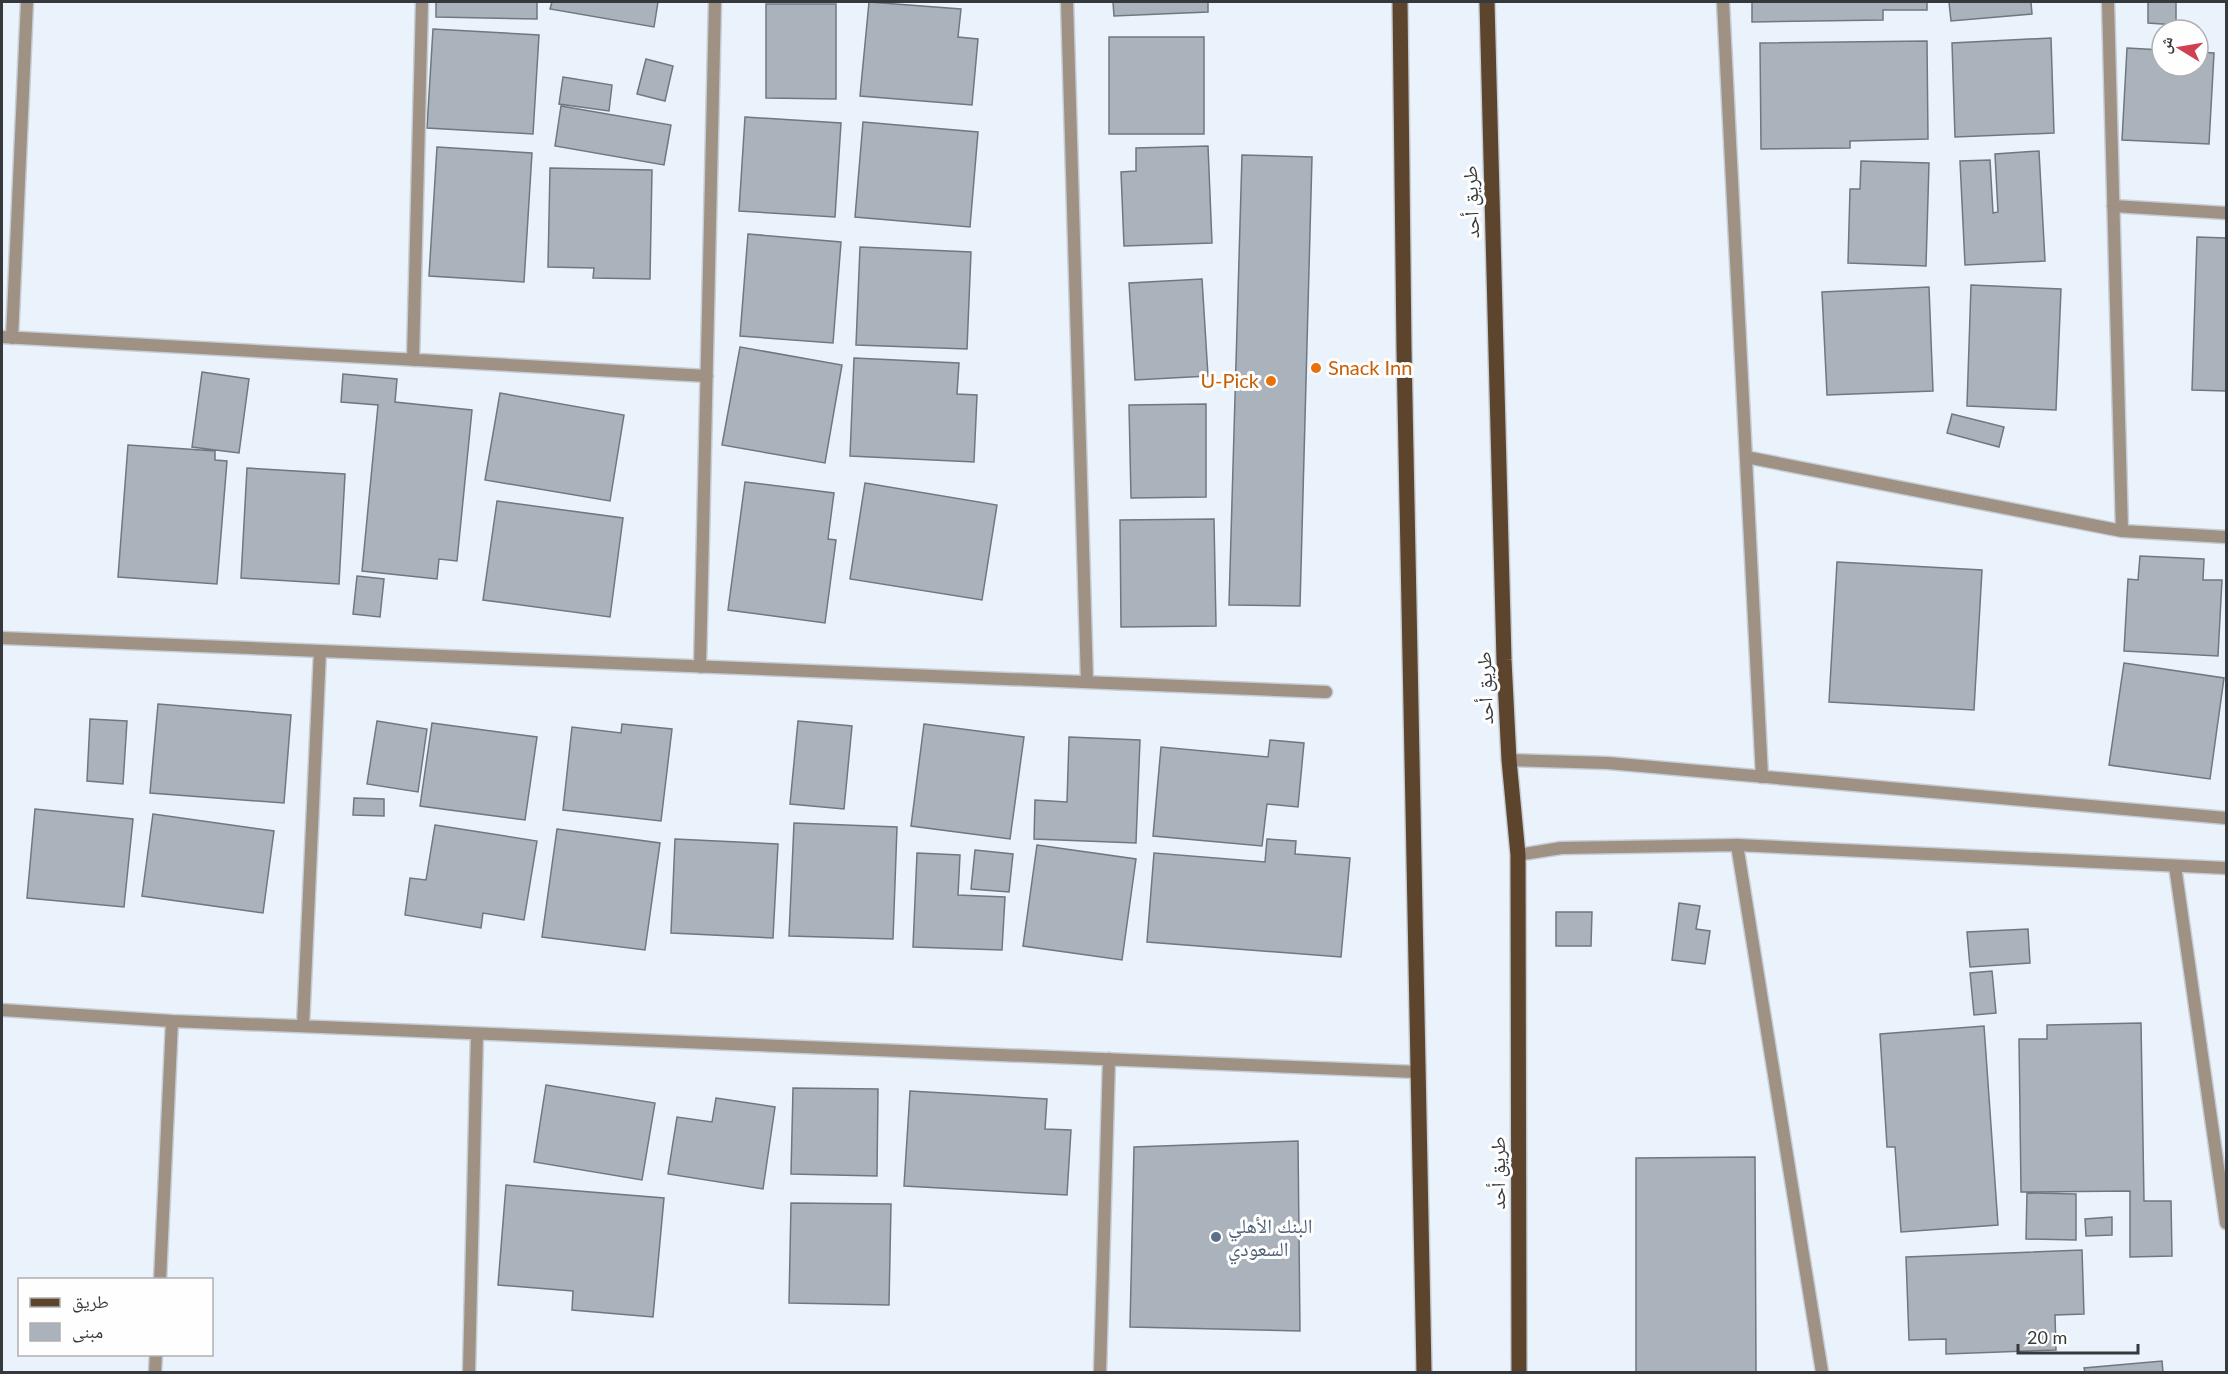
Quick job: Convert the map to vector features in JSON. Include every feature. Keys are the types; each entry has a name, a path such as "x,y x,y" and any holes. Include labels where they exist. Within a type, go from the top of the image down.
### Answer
{"main road":[{"path":"1400,2 1424,1372"},
{"name":"طريق أحد","path":"1486,2 1503,636 1509,760 1518,855 1519,1372"}],"street":[{"path":"27,2 7,338 707,376"},
{"path":"413,360 422,2"},
{"path":"700,667 715,2"},
{"path":"1067,2 1087,682"},
{"path":"1722,2 1762,777"},
{"path":"2108,2 2122,531"},
{"path":"2113,206 2226,213"},
{"path":"1746,457 2122,531 2226,537"},
{"path":"2,638 1326,692"},
{"path":"303,1026 320,651"},
{"path":"1509,760 1608,763 2226,818"},
{"path":"1518,855 1561,848 1737,845 2226,868"},
{"path":"1737,845 1822,1372"},
{"path":"2175,866 2226,1223"},
{"path":"2,1011 172,1021 1417,1072"},
{"path":"160,1278 172,1021"},
{"path":"469,1372 477,1034"},
{"path":"1100,1372 1108,1059"},
{"path":"155,1372 156,1356"}],"building":[{"path":"436,2 537,2 537,19 436,17"},
{"path":"552,2 658,2 654,27 550,9"},
{"path":"869,2 961,9 958,37 978,39 972,105 860,96"},
{"path":"1113,2 1208,2 1208,12 1114,16"},
{"path":"1752,2 1927,2 1927,10 1883,10 1883,20 1752,22"},
{"path":"1949,2 2031,2 2032,14 1951,21"},
{"path":"2148,2 2176,2 2176,18 2150,18 2150,23 2148,23"},
{"path":"766,4 836,4 836,99 766,98"},
{"path":"433,29 539,35 533,134 427,128"},
{"path":"1109,37 1204,37 1204,134 1109,134"},
{"path":"2051,38 2054,133 1955,137 1952,43"},
{"path":"1927,41 1928,139 1850,141 1850,148 1761,149 1760,43"},
{"path":"2127,48 2150,49 2150,78 2210,78 2210,53 2214,53 2209,144 2122,140"},
{"path":"646,59 673,66 665,101 637,94"},
{"path":"563,77 612,85 609,111 559,104"},
{"path":"561,106 671,125 664,165 555,146"},
{"path":"745,117 841,123 835,217 739,211"},
{"path":"863,122 978,132 970,227 855,217"},
{"path":"1208,146 1212,243 1124,246 1121,172 1136,171 1136,148"},
{"path":"437,147 532,153 524,282 429,276"},
{"path":"2039,151 2045,261 1965,265 1960,161 1990,160 1993,213 1998,212 1995,154"},
{"name":"U-Pick","path":"1242,155 1312,157 1300,606 1229,605"},
{"path":"1861,161 1929,163 1926,266 1848,263 1850,189 1860,189"},
{"path":"550,168 652,170 650,279 593,278 594,268 548,267"},
{"path":"748,234 841,242 833,343 740,336"},
{"path":"2197,237 2226,238 2226,391 2192,390"},
{"path":"860,247 971,252 967,349 856,345"},
{"path":"1202,279 1208,376 1135,380 1129,283"},
{"path":"1971,285 2061,289 2056,410 1967,406"},
{"path":"1929,287 1933,391 1827,395 1822,292"},
{"path":"740,347 842,365 825,463 722,445"},
{"path":"854,358 959,363 957,394 977,395 974,462 850,456"},
{"path":"202,372 249,379 239,453 192,447"},
{"path":"343,374 397,379 395,402 472,410 457,561 439,559 437,579 362,571 378,405 341,402"},
{"path":"500,393 624,415 610,501 485,480"},
{"path":"1206,404 1206,497 1131,498 1129,405"},
{"path":"1952,414 2004,427 1999,447 1947,433"},
{"path":"128,445 215,451 215,460 227,461 217,584 118,577"},
{"path":"247,468 345,474 339,584 241,578"},
{"path":"745,482 834,493 828,539 836,540 825,623 728,610"},
{"path":"865,483 997,505 982,600 850,579"},
{"path":"497,501 623,518 610,617 483,600"},
{"path":"1214,519 1216,626 1121,627 1120,520"},
{"path":"2140,556 2204,559 2203,580 2222,580 2218,656 2124,651 2128,579 2138,580"},
{"path":"1837,562 1982,570 1974,710 1829,702"},
{"path":"357,576 384,579 380,617 353,614"},
{"path":"2124,663 2224,678 2210,779 2109,765"},
{"path":"158,704 291,715 284,803 150,793"},
{"path":"90,719 127,721 123,784 87,781"},
{"path":"377,721 427,729 418,792 367,784"},
{"path":"798,721 852,726 844,809 790,804"},
{"path":"432,723 537,737 525,820 420,806"},
{"path":"622,724 672,729 661,821 563,810 572,727 621,733"},
{"path":"924,724 1024,737 1010,839 911,826"},
{"path":"1069,737 1140,740 1136,843 1034,839 1035,800 1067,802"},
{"path":"1270,740 1304,743 1298,807 1267,804 1262,846 1153,836 1161,747 1268,757"},
{"path":"354,798 384,799 384,816 353,815"},
{"path":"35,809 133,819 124,907 27,898"},
{"path":"153,814 274,831 263,913 142,896"},
{"path":"794,823 897,827 893,939 789,936"},
{"path":"435,825 537,841 524,920 483,913 481,928 405,915 410,878 426,880"},
{"path":"557,829 660,843 645,950 542,937"},
{"path":"675,839 778,844 773,938 671,933"},
{"path":"1267,839 1296,841 1295,854 1350,858 1341,957 1147,942 1154,853 1265,862"},
{"path":"1037,845 1136,859 1122,960 1023,946"},
{"path":"975,850 1013,854 1009,892 971,889"},
{"path":"917,853 960,855 958,895 1005,897 1002,950 913,947"},
{"path":"1679,903 1700,906 1696,929 1710,931 1705,964 1672,960"},
{"path":"1556,912 1592,912 1591,946 1556,946"},
{"path":"2028,929 2030,963 1970,967 1967,932"},
{"path":"1992,971 1996,1013 1974,1015 1970,973"},
{"path":"2141,1023 2144,1201 2171,1201 2172,1256 2130,1257 2130,1191 2021,1192 2019,1039 2047,1039 2047,1025"},
{"path":"1984,1026 1998,1225 1901,1232 1895,1147 1887,1147 1880,1034"},
{"path":"546,1085 655,1103 642,1180 534,1162"},
{"path":"793,1088 878,1089 877,1176 791,1174"},
{"path":"910,1091 1047,1099 1045,1129 1071,1130 1067,1195 904,1186"},
{"path":"716,1098 775,1107 763,1189 668,1174 677,1117 712,1122"},
{"name":"البنك الأهلي السعودي","path":"1298,1141 1300,1331 1130,1327 1134,1147"},
{"path":"1755,1157 1756,1372 1636,1372 1636,1158"},
{"path":"506,1185 664,1198 653,1317 572,1310 573,1291 498,1285"},
{"path":"2027,1193 2076,1194 2076,1240 2026,1239"},
{"path":"791,1203 891,1204 889,1305 789,1303"},
{"path":"2112,1217 2112,1235 2086,1236 2085,1219"},
{"path":"2082,1250 2084,1314 2055,1315 2056,1350 1946,1354 1946,1339 1909,1340 1906,1257"},
{"path":"2162,1361 2163,1372 2085,1372 2084,1368"}],"place":[{"name":"Snack Inn","path":"1316,368"},
{"name":"U-Pick","path":"1271,381"},
{"name":"البنك الأهلي السعودي","path":"1216,1237"}]}
